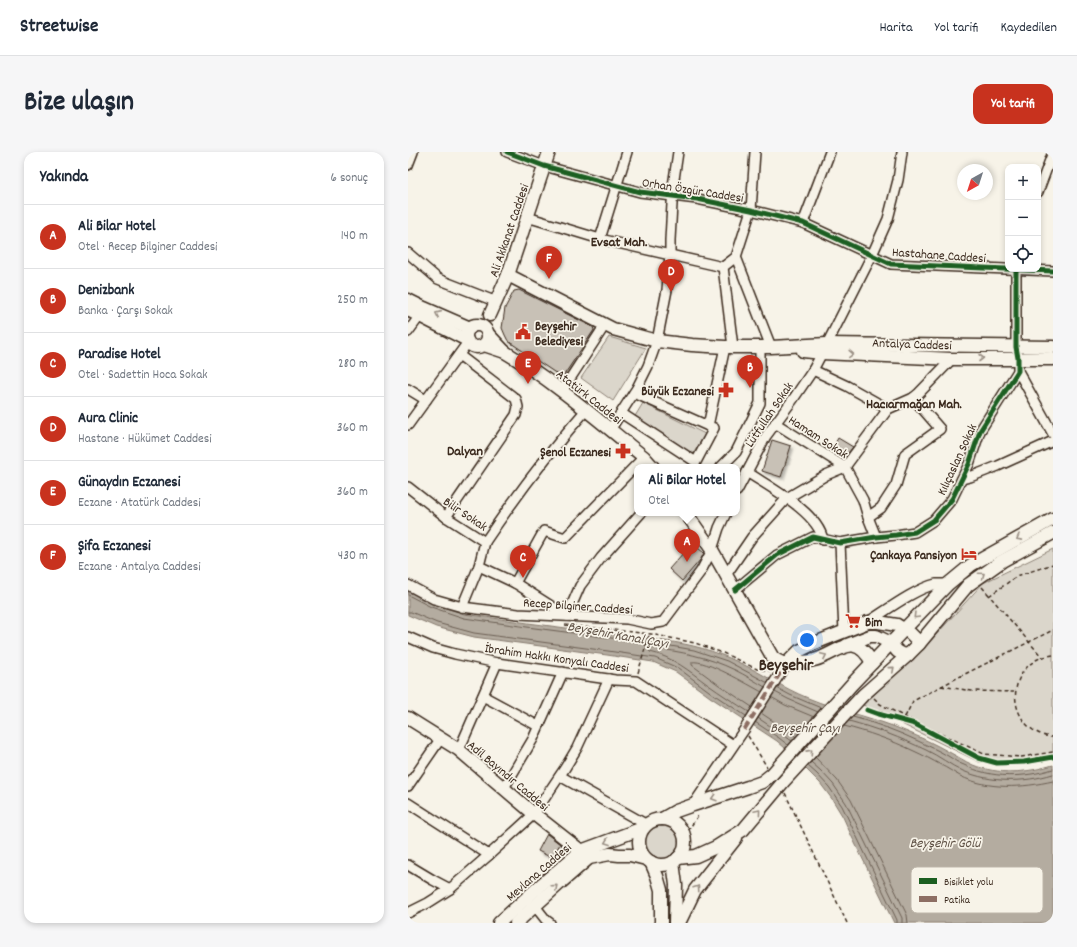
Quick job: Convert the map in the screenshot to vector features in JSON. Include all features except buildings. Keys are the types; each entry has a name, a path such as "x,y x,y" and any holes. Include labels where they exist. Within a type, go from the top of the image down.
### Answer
{"main road":[{"name":"Ali Akkanat Caddesi","path":"478,335 497,302 508,276 549,152"},
{"name":"Antalya Caddesi","path":"508,276 613,329 657,341 729,347 1017,353 1053,359"},
{"path":"408,300 478,335"},
{"path":"408,310 420,316 478,335"},
{"name":"Atatürk Caddesi","path":"478,335 562,391 644,457 650,464"},
{"name":"Antalya Caddesi","path":"824,349 952,358 1017,353 1053,347"},
{"path":"688,516 712,550 773,658 778,662 782,671"},
{"path":"661,923 661,890 657,876 649,861 642,854 640,848 640,834 645,827 655,820 662,819 676,812 697,808 762,782 773,773 852,684 948,584 971,565 1053,519"},
{"path":"679,923 695,890 782,783 865,693 919,644 968,585 1002,561 1053,533"},
{"path":"782,671 799,651 868,622 897,625 913,635 919,644"},
{"path":"782,671 815,660 870,636 883,638 891,642 897,651 908,655"},
{"path":"847,645 864,651 872,663"},
{"name":"Adil Bayındır Caddesi","path":"408,718 459,750 585,855"},
{"path":"662,819 676,824 684,837 682,852 676,860 675,923"},
{"name":"Mevlana Caddesi","path":"499,923 543,883 585,855 645,827"},
{"path":"649,861 662,865 676,860 696,856 716,847 743,830"},
{"name":"Mevlana Caddesi","path":"516,923 535,906 585,855 630,855 649,861"}],"street":[{"path":"408,166 413,152"},
{"name":"Orhan Özgür Caddesi","path":"507,152 544,166 640,192 697,199 803,223 872,255"},
{"path":"600,239 627,152"},
{"path":"610,430 634,393 648,366 657,341 668,290 672,196 678,152"},
{"path":"725,464 736,452 760,403 765,347 736,258 751,210 755,152"},
{"path":"803,223 830,152"},
{"name":"Lütfullah Sokak","path":"740,485 766,436 813,370 872,255 888,219 898,180 902,152"},
{"path":"1041,184 1053,152"},
{"path":"527,217 600,239 723,267 736,258"},
{"path":"408,253 438,279 497,302"},
{"name":"Hastahane Caddesi","path":"872,255 891,264 1005,269"},
{"path":"708,426 729,347 723,267"},
{"name":"Hastahane Caddesi","path":"1041,270 1053,271"},
{"path":"1016,272 1018,371 1053,434"},
{"path":"408,332 420,316"},
{"path":"562,391 605,325"},
{"path":"408,425 459,355 478,335"},
{"path":"446,517 516,415 518,407 516,399 459,355"},
{"path":"726,575 752,537 787,498 826,475 845,467 888,409 913,398 952,358"},
{"path":"813,370 847,386 888,409"},
{"name":"Kılıçaslan Sokak","path":"735,590 777,555 813,537 840,543 876,537 896,536 915,532 934,520 952,499 969,464 980,431 1018,371"},
{"path":"408,389 426,400"},
{"path":"621,413 696,462 714,428 634,393"},
{"path":"868,516 880,508 896,485 906,454 940,429 913,398"},
{"path":"485,542 524,487 586,410"},
{"name":"Hamam Sokak","path":"775,424 845,467 863,500 876,537"},
{"path":"962,479 998,466 1053,442"},
{"path":"637,464 644,457"},
{"path":"515,583 544,530 565,538 634,467"},
{"path":"747,472 804,511 814,521 823,540"},
{"name":"Bilir Sokak","path":"408,487 446,517 485,542 479,566 462,607"},
{"path":"479,566 515,583 567,616 580,586 601,558 638,516"},
{"path":"712,550 725,516"},
{"path":"840,543 844,632"},
{"name":"Recep Bilginer Caddesi","path":"408,585 434,598 462,607 518,614 627,619 650,624 663,622 701,570 712,550"},
{"path":"868,622 927,587 938,584 948,584"},
{"name":"İbrahim Hakkı Konyalı Caddesi","path":"408,637 433,648 497,662 608,679 636,680 733,745"},
{"path":"459,750 497,662"},
{"path":"697,808 733,745 782,671"},
{"path":"504,788 533,739 562,672"},
{"path":"408,912 428,903 450,889 534,814 577,748 608,679"},
{"path":"483,696 538,726"},
{"path":"408,786 441,738"},
{"path":"560,776 645,827"},
{"path":"408,803 489,855"},
{"path":"408,865 450,889"},
{"path":"535,906 547,922"}],"path":[{"path":"989,596 1017,576 1053,564"},
{"path":"976,579 1042,658"},
{"path":"559,624 651,634 695,642 757,669 782,671"},
{"path":"902,718 913,701 1053,630"},
{"path":"640,666 648,638"},
{"path":"1053,655 1039,659 1027,667 1019,678 1015,692 1016,704 1020,716 1027,726 1038,733 1053,737"},
{"path":"941,686 972,691 1015,692"},
{"path":"865,693 902,718 973,755"},
{"path":"902,718 984,754 1020,757 1053,752"},
{"path":"744,730 773,773"},
{"path":"1012,762 1024,762 1053,757"},
{"path":"979,758 985,760"},
{"path":"782,783 784,791 847,923"},
{"path":"684,837 697,808"}],"shaded area":[{"path":"609,337 646,348 613,401 581,378"},
{"path":"643,403 705,434 692,456 634,418"},
{"path":"1053,549 1053,757 979,762 863,705 926,646 983,583"},
{"path":"665,825 674,830 678,835 678,849 674,854 669,858 659,859 655,858 646,849 645,839 646,835 655,826"}],"water":[{"name":"Beyşehir Gölü","path":"408,590 432,603 464,614 675,642 703,648 738,662 808,698 911,733 973,765 1002,772 1013,772 1033,770 1053,765 1053,923 894,923 843,817 820,783 777,741 710,697 676,672 653,662 474,637 436,627 408,615"}],"marked path":[{"path":"744,730 786,664"}],"cycle path":[{"path":"507,152 544,166 640,192 697,199 803,223 891,264 1053,271"},
{"path":"735,590 777,555 813,537 840,543 915,532 934,520 952,499 969,464 980,431 1018,371 1016,347 1016,272"},
{"path":"867,710 915,724 979,758 997,763 1024,762 1053,757"}],"place":[{"name":"Şifa Eczanesi","path":"549,279"},
{"name":"Aura Clinic","path":"671,292"},
{"name":"Beyşehir Belediyesi","path":"523,332"},
{"name":"Günaydın Eczanesi","path":"528,384"},
{"name":"Denizbank","path":"750,388"},
{"name":"Büyük Eczanesi","path":"726,390"},
{"name":"Şenol Eczanesi","path":"623,451"},
{"name":"Çankaya Pansiyon","path":"969,554"},
{"name":"Ali Bilar Hotel","path":"687,562"},
{"name":"Paradise Hotel","path":"523,578"},
{"name":"Bim","path":"853,621"}],"district":[{"name":"Evsat Mah.","path":"619,241"},
{"name":"Hacıarmağan Mah.","path":"914,403"},
{"name":"Dalyan","path":"465,450"},
{"name":"Beyşehir","path":"786,664"}],"water label":[{"name":"Beyşehir Kanal Çayı","path":"618,634"},
{"name":"Beyşehir Çayı","path":"805,727"}]}
